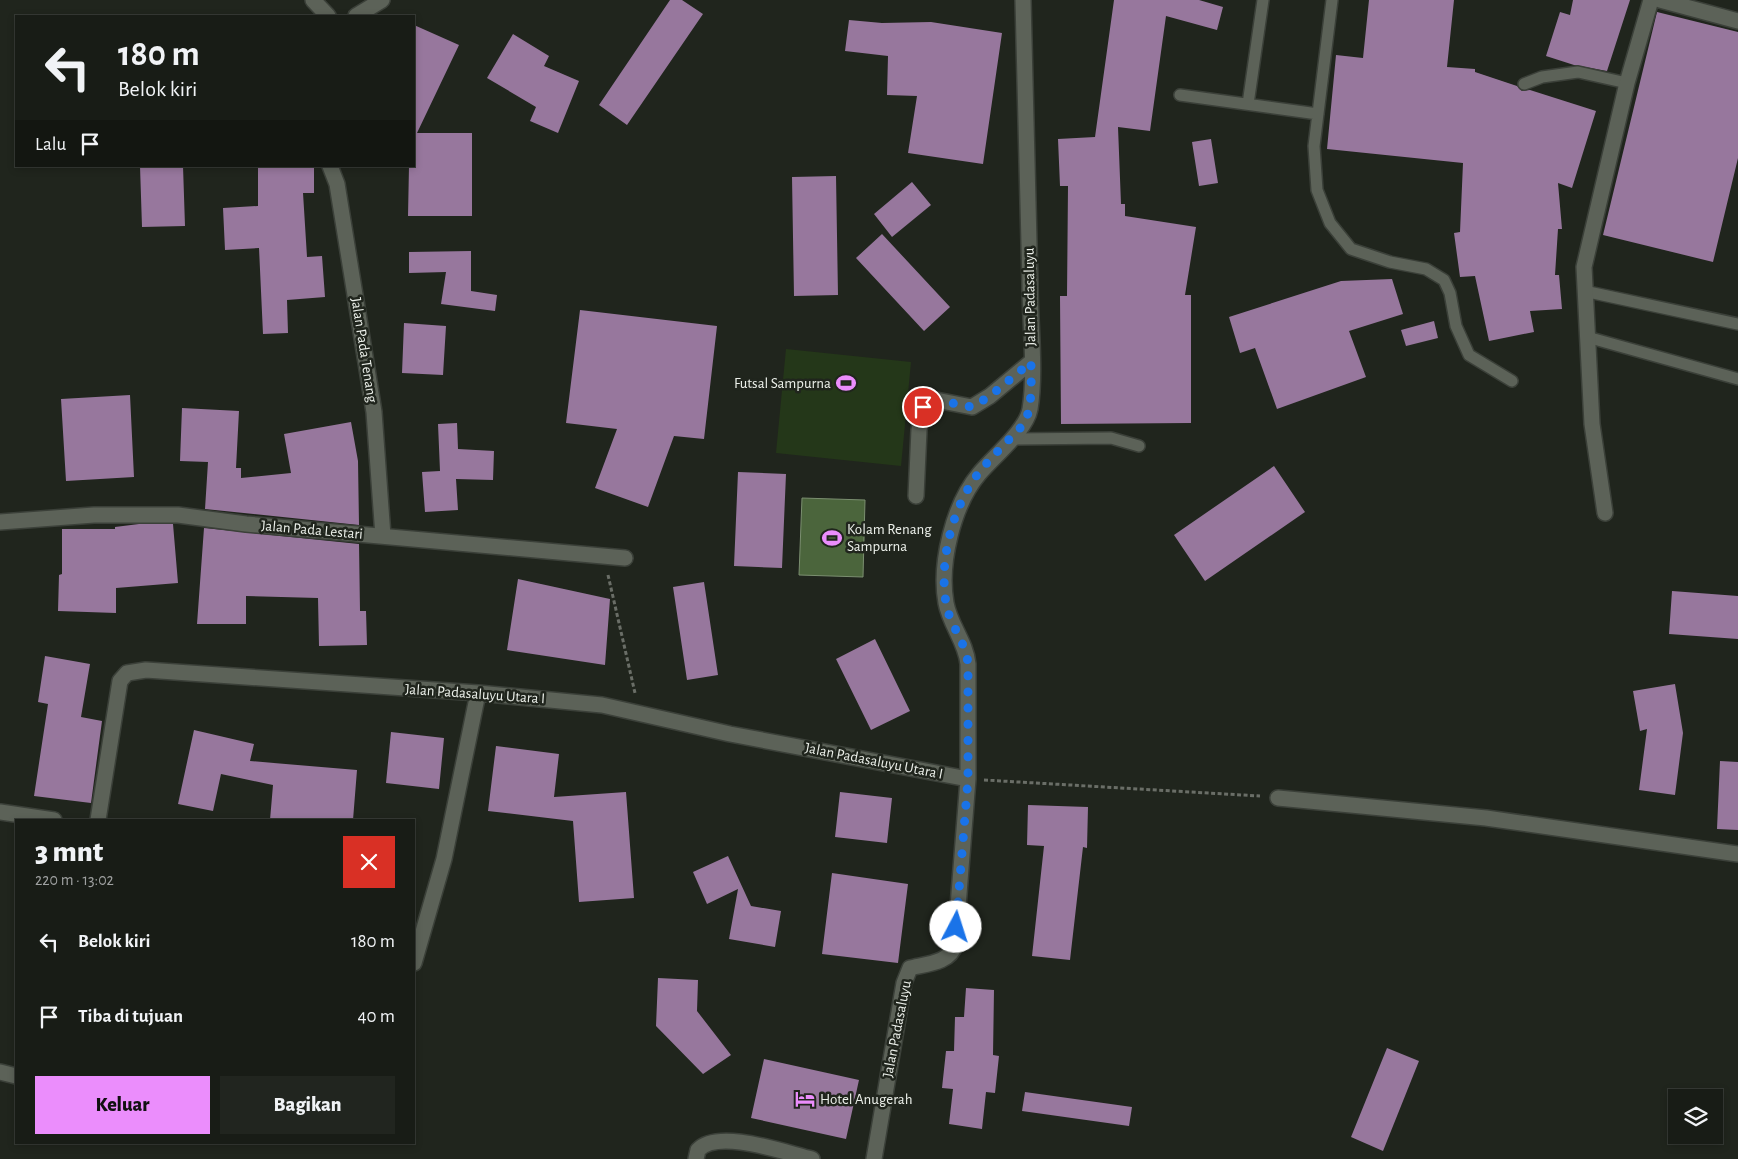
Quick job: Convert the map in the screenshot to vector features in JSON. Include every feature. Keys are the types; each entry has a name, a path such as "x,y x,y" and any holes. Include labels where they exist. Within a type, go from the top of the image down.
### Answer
{"street":[{"path":"313,0 327,15"},
{"path":"358,15 382,0"},
{"name":"Jalan Padasaluyu","path":"874,1159 904,983 910,968 945,959 953,953 955,945 968,779 967,656 946,603 946,560 950,534 961,502 977,476 1024,424 1030,409 1031,362 1023,0"},
{"path":"1605,513 1592,424 1584,291 1586,250 1627,83 1651,0"},
{"path":"1660,0 1738,21"},
{"name":"Jalan Pada Tenang","path":"330,167 337,184 372,402 383,536"},
{"path":"916,496 919,430 923,407 936,400 972,407 990,396 1031,362"},
{"name":"Jalan Pada Lestari","path":"0,522 94,515 178,514 246,524 625,558"},
{"name":"Jalan Padasaluyu Utara I","path":"98,819 120,681 127,673 146,670 478,693 602,705 730,734 968,779"},
{"path":"415,960 444,859 478,693"},
{"path":"1278,798 1486,818 1738,854"},
{"path":"0,812 47,819"},
{"path":"0,1072 15,1076"},
{"path":"696,1159 698,1150 706,1143 737,1141 812,1159"}],"lane":[{"path":"1248,104 1263,0"},
{"path":"1332,0 1314,146 1316,190 1330,223 1351,249 1390,262 1426,269 1444,280 1450,294 1456,326 1469,355 1512,381"},
{"path":"1524,84 1542,77 1578,72 1627,83"},
{"path":"1180,95 1318,114"},
{"path":"1584,291 1738,324"},
{"path":"1587,337 1738,379"},
{"path":"1011,439 1112,438 1139,446"}],"path":[{"path":"604,555 640,714"},
{"path":"968,779 1278,798"}],"shaded area":[{"path":"786,349 911,362 901,466 776,453"},
{"name":"Kolam Renang Sampurna","path":"802,498 865,500 863,577 799,575"}],"building":[{"path":"670,0 682,0 703,14 627,125 599,105"},
{"path":"1114,0 1199,0 1223,7 1217,30 1166,16 1150,131 1118,127 1121,204 1125,204 1125,216 1196,227 1185,295 1191,295 1191,423 1061,424 1060,296 1067,296 1068,186 1060,186 1058,139 1095,137"},
{"path":"1369,0 1454,0 1447,67 1475,69 1475,72 1517,86 1522,91 1530,90 1596,111 1572,188 1558,183 1562,229 1558,229 1555,275 1559,275 1562,309 1530,311 1534,332 1489,341 1475,276 1460,277 1454,233 1460,232 1463,163 1327,149 1336,55 1363,58"},
{"path":"1573,0 1630,0 1607,71 1574,65 1546,56 1560,12 1570,15"},
{"path":"1657,12 1738,32 1738,158 1713,262 1603,235"},
{"path":"849,20 882,23 931,22 1002,33 983,164 908,153 917,96 887,95 888,56 845,51"},
{"path":"415,25 459,45 417,133 472,133 472,216 408,216 409,167 415,167"},
{"path":"513,34 549,56 544,66 579,81 558,133 530,121 536,107 487,78"},
{"path":"1211,139 1218,183 1199,186 1192,142"},
{"path":"140,167 183,167 185,226 142,227"},
{"path":"258,167 314,167 314,193 303,193 307,257 322,256 325,297 287,300 288,333 263,334 259,248 225,250 223,208 258,206"},
{"path":"836,176 838,295 794,296 792,177"},
{"path":"912,182 931,205 892,237 874,214"},
{"path":"882,234 950,307 924,331 856,258"},
{"path":"471,251 471,291 497,295 495,311 441,304 446,272 409,273 409,252"},
{"path":"1392,279 1403,314 1349,331 1366,377 1277,409 1255,348 1240,353 1229,317 1341,281"},
{"path":"580,310 717,326 704,439 674,436 648,507 595,488 617,429 566,423"},
{"path":"1434,321 1438,338 1406,346 1401,330"},
{"path":"404,323 446,326 443,375 402,373"},
{"path":"130,395 134,477 66,481 61,399"},
{"path":"182,408 239,411 236,468 241,468 241,478 291,473 284,434 351,422 358,461 359,525 205,509 208,462 180,461"},
{"path":"457,423 458,449 494,451 493,480 456,479 458,510 425,512 422,472 440,471 438,424"},
{"path":"1274,466 1305,512 1205,581 1174,535"},
{"path":"738,472 786,474 782,568 734,566"},
{"path":"139,524 173,524 178,583 116,588 116,613 58,611 59,575 62,574 62,529 115,529 115,527"},
{"path":"204,528 359,544 360,611 366,611 367,645 319,646 318,598 246,596 246,624 197,624"},
{"path":"518,579 610,599 605,665 507,650"},
{"path":"704,582 718,675 687,680 673,587"},
{"path":"1672,591 1738,596 1738,639 1669,634"},
{"path":"875,639 910,711 871,730 836,659"},
{"path":"45,656 90,664 81,717 102,721 91,803 34,796 48,704 38,702"},
{"path":"1675,684 1683,733 1675,795 1639,790 1647,729 1640,731 1633,691"},
{"path":"194,730 254,744 250,761 357,770 353,819 270,819 273,785 221,774 213,811 178,804"},
{"path":"391,732 444,738 439,789 386,783"},
{"path":"496,746 559,754 554,797 626,792 634,898 579,902 573,821 488,811"},
{"path":"1720,761 1738,762 1738,830 1717,829"},
{"path":"840,792 892,798 887,843 835,837"},
{"path":"1028,805 1088,807 1087,848 1083,847 1070,960 1032,956 1044,846 1027,845"},
{"path":"728,856 751,906 781,911 775,947 729,939 738,889 707,904 693,872"},
{"path":"832,873 908,884 898,963 822,954"},
{"path":"658,978 698,980 697,1011 731,1055 703,1074 656,1026"},
{"path":"966,988 994,990 993,1055 999,1056 995,1093 986,1092 982,1129 949,1124 953,1089 942,1088 946,1051 954,1051 955,1017 964,1017"},
{"path":"1387,1048 1419,1061 1383,1151 1351,1137"},
{"name":"Hotel Anugerah","path":"764,1059 859,1080 846,1139 751,1118"},
{"path":"1025,1092 1132,1107 1129,1126 1022,1111"}],"place":[{"name":"Futsal Sampurna","path":"846,383"},
{"name":"Kolam Renang Sampurna","path":"832,538"},
{"name":"Hotel Anugerah","path":"805,1099"}],"route":[{"path":"923,407 936,400 955,402 972,407 990,396 1031,362 1030,409 1027,418 1024,424 977,476 961,502 950,534 946,560 946,603 949,615 967,656 968,664 968,779 956,927"}]}
